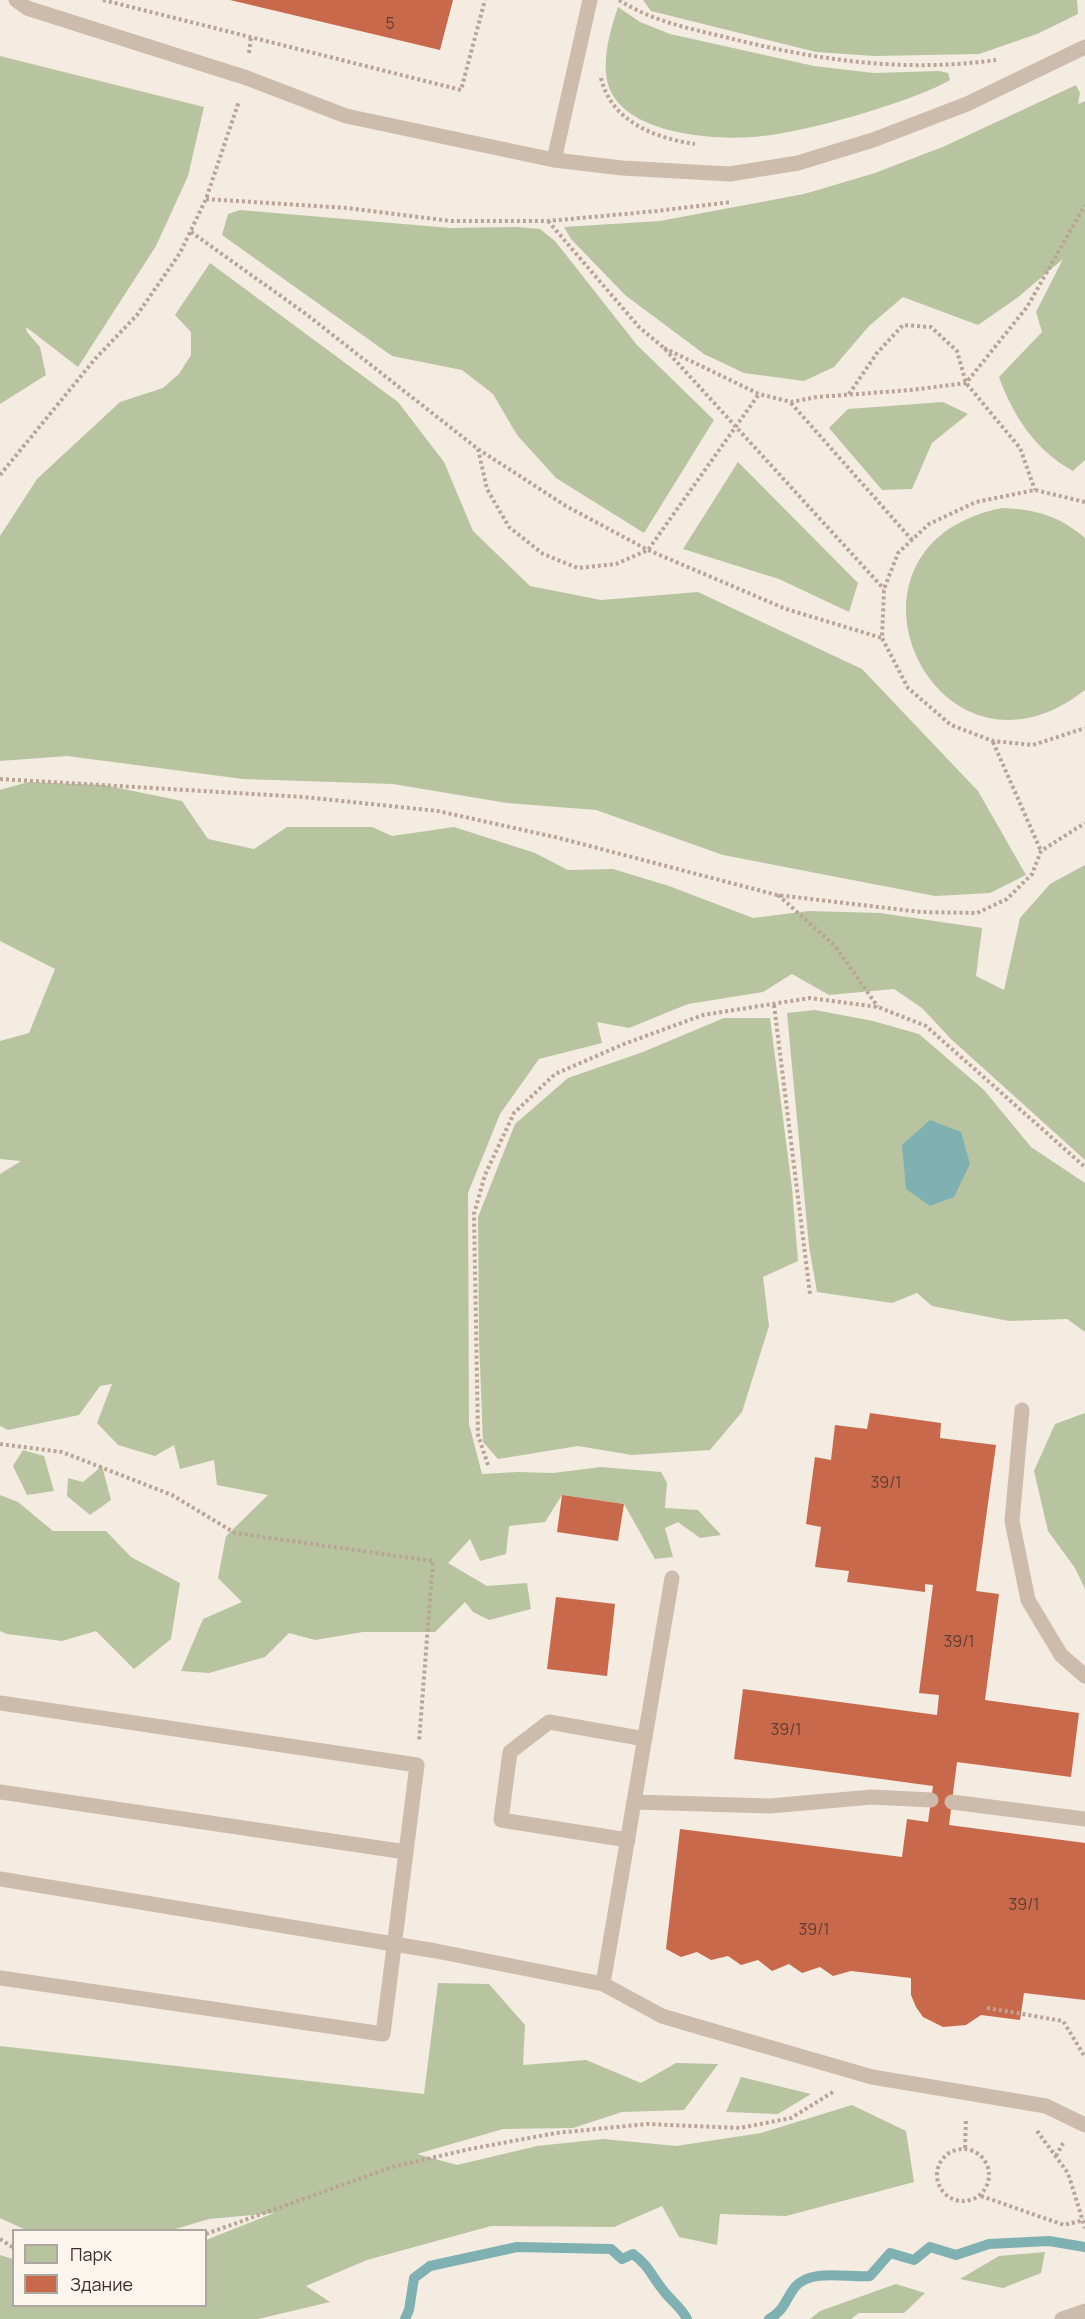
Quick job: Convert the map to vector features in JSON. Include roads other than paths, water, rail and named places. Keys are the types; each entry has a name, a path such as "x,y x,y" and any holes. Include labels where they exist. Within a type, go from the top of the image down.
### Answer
{"lane":[{"path":"16,0 27,8 247,78 346,116 554,160 622,168 730,174 798,163 873,140 967,104 1085,47"},
{"path":"554,160 590,0"},
{"path":"1022,1410 1012,1521 1028,1600 1061,1655 1085,1676"},
{"path":"603,1984 672,1578"},
{"path":"0,1703 417,1765 383,2034 0,1978"},
{"path":"628,1840 501,1820 510,1752 549,1722 645,1739"},
{"path":"0,1792 406,1852"},
{"path":"634,1802 770,1806 872,1797 931,1800"},
{"path":"952,1802 1085,1819"},
{"path":"0,1879 394,1944 603,1984 662,2016 705,2029 872,2077 1046,2106 1085,2125"},
{"path":"1062,2319 1085,2310"}],"water":[{"path":"930,1120 961,1132 970,1164 954,1197 930,1206 906,1189 902,1145"}],"waterway":[{"path":"769,2319 779,2312 795,2287 802,2281 830,2275 870,2276 890,2253 914,2260 930,2247 956,2255 989,2244 1049,2241 1085,2247"},
{"path":"405,2319 409,2310 414,2278 430,2266 517,2247 611,2249 622,2259 633,2254 687,2319"}]}
